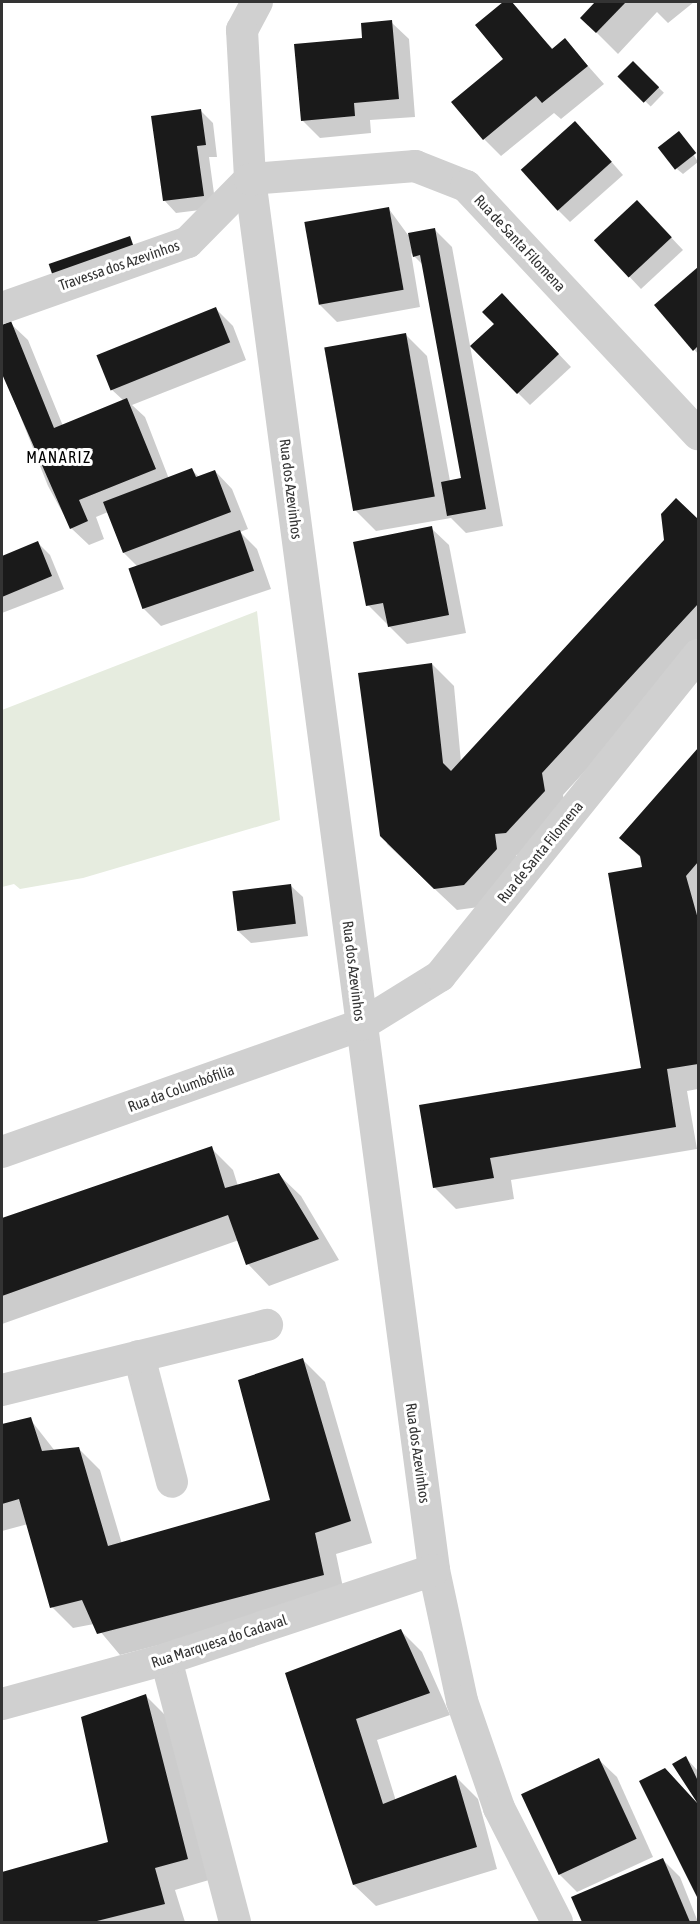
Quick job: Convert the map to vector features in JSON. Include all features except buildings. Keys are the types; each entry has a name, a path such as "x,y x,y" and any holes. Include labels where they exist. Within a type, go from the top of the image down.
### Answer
{"street":[{"name":"Rua dos Azevinhos","path":"257,2 242,30 250,179 434,1570 462,1701 495,1797 557,1923"},
{"name":"Rua de Santa Filomena","path":"250,179 415,166 466,186 699,434"},
{"name":"Travessa dos Azevinhos","path":"2,308 188,242 250,179"},
{"name":"Rua de Santa Filomena","path":"361,1025 440,976 699,655"},
{"name":"Rua da Columbófilia","path":"2,1152 361,1025"},
{"path":"2,1390 267,1325"},
{"path":"139,1356 172,1482"},
{"name":"Rua Marquesa do Cadaval","path":"2,1704 166,1659 434,1570"},
{"path":"166,1659 235,1923"}],"shaded area":[{"path":"257,611 280,820 83,878 20,889 14,884 2,887 2,710"}],"district":[{"name":"MANARIZ","path":"59,457"}]}
